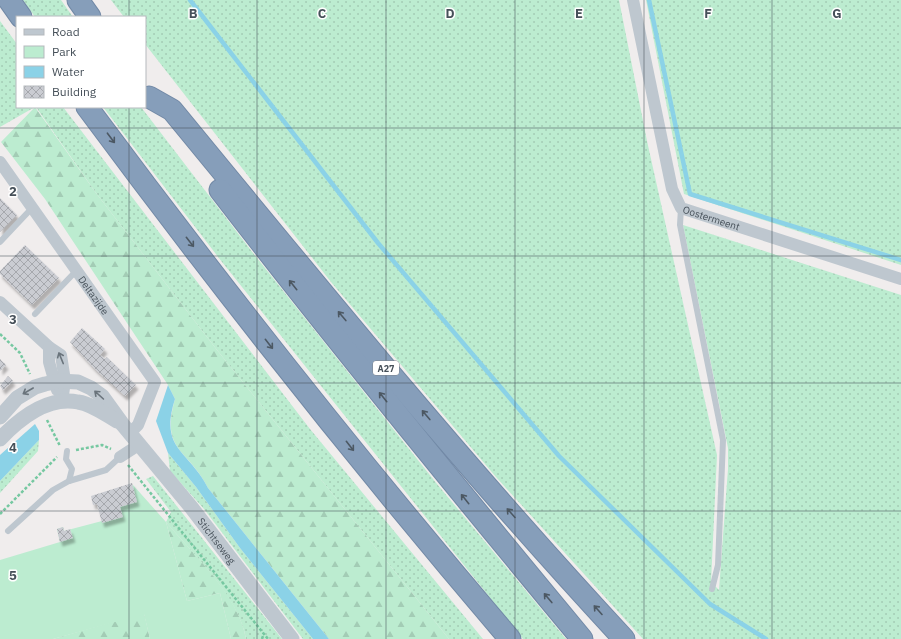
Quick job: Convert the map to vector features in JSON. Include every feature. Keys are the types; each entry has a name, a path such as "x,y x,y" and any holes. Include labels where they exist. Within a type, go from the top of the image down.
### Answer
{"highway":[{"path":"9,0 20,16"},
{"path":"78,0 89,16"},
{"name":"A27","path":"147,94 289,280 464,498 582,639"},
{"name":"A27","path":"147,94 172,110 315,284 465,462 624,639"},
{"path":"88,108 248,317 393,501 510,639"}],"street":[{"name":"Oostermeent","path":"633,0 672,189 681,208 901,279"},
{"name":"Deltazijde","path":"0,162 155,382 138,424 131,434"},
{"path":"0,302 49,347 61,355 59,381 62,402 30,413 20,419 0,439"},
{"name":"Stichtseweg","path":"59,381 78,382 91,388 102,396 292,639"},
{"path":"0,417 17,398 35,387 59,381"},
{"name":"Stichtseweg","path":"62,402 79,402 95,408 131,434"},
{"path":"120,456 131,434"}],"lane":[{"path":"0,242 32,208"},
{"path":"681,208 680,225 723,440 718,565 712,589"},
{"path":"35,314 77,270"},
{"path":"67,450 66,459 72,469 69,481"},
{"path":"8,531 53,490 69,481 106,470 120,456"}],"path":[{"path":"0,334 20,353 35,387"},
{"name":"Stichtseweg","path":"67,450 102,445 120,456 142,481 268,639"},
{"path":"0,514 53,460 67,450"},
{"path":"262,639 264,633"}],"green space":[{"path":"23,0 61,0 72,16 34,16"},
{"path":"111,0 619,0 647,141 717,455 711,582 719,590 728,469 728,448 683,225 901,295 901,639 643,639 496,477 331,282 146,45 146,16 123,16"},
{"path":"646,0 901,0 901,265 684,194"},
{"path":"0,21 16,43 16,108 33,108 0,127"},
{"path":"36,108 96,193 217,350 449,639 329,639 208,488 200,475 178,448 171,430 171,416 175,399 168,385 45,199 1,142"},
{"path":"37,108 64,108 310,429 483,639 449,639 217,350 96,193"},
{"path":"104,108 142,108 253,253 437,484 566,639 523,639 222,262"},
{"path":"39,440 38,451 0,493 0,481"},
{"path":"168,453 196,487 240,548 313,639 303,639 204,509 170,471"},
{"path":"153,476 282,639 246,639 242,623 225,592 214,577 166,522 171,512 146,479"},
{"path":"133,485 166,522 187,601 220,593 231,639 150,639 144,614 53,639 0,639 0,560 60,542 57,529 63,527 64,531 102,521 105,493"},
{"path":"166,522 202,562 225,592 242,623 246,639 231,639 220,593 187,601"},
{"path":"144,613 150,639 53,639"}],"water":[{"path":"168,385 175,399 171,416 171,429 173,439 178,448 200,475 208,488 329,639 313,639 240,548 196,487 168,453 156,421"},
{"path":"35,424 39,431 39,440 0,481 0,455"}],"building":[{"path":"0,198 17,215 0,232"},
{"path":"25,245 59,278 32,305 0,274 0,271"},
{"path":"82,328 105,349 100,355 105,359 107,357 136,385 125,396 95,369 70,342"},
{"path":"0,359 6,365 0,371"},
{"path":"8,376 13,381 3,390 0,386"},
{"path":"132,483 137,502 120,507 123,517 102,523 97,504 93,505 91,496"},
{"path":"63,527 64,531 70,529 73,538 60,542 57,529"}],"waterway":[{"path":"190,0 378,243 559,456 710,604 766,639"},
{"path":"649,0 690,194 901,260"}]}
